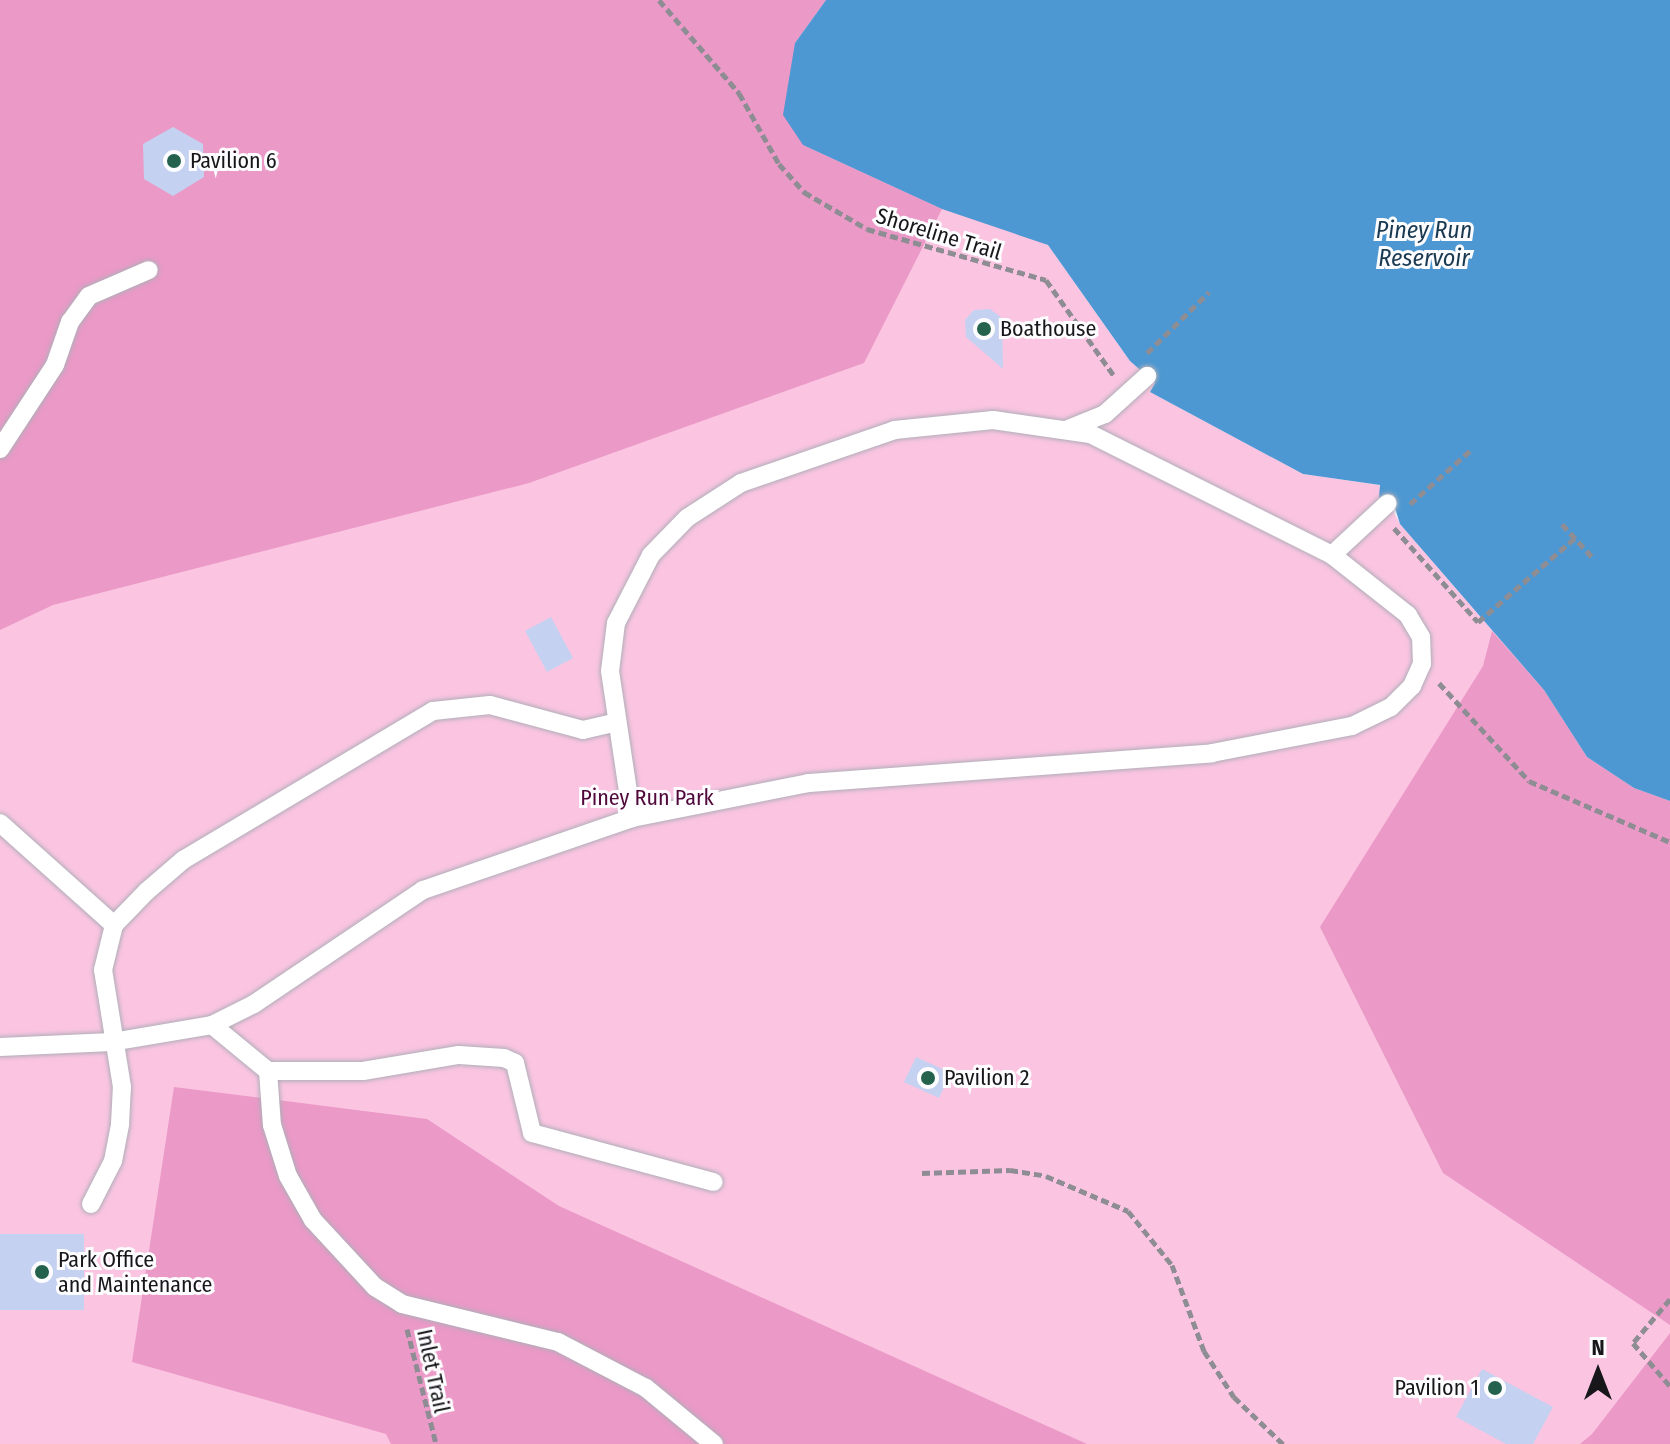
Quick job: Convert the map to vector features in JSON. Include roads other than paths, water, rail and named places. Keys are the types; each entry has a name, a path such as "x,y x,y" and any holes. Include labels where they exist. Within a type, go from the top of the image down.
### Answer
{"lane":[{"path":"0,449 55,365 70,322 89,296 149,270"},
{"path":"1067,430 1105,414 1139,368"},
{"path":"0,1047 112,1042 212,1025 254,1004 423,890 632,818 808,783 1212,753 1295,740 1352,726 1391,707 1422,664 1421,637 1408,615 1332,555 1090,434 993,420 895,430 741,483 698,511 651,555 616,623 610,671 614,723 632,818"},
{"path":"1332,555 1388,503"},
{"path":"91,1204 113,1161 120,1124 122,1087 112,1042 103,970 114,925 183,860 433,711 490,705 583,730 614,723"},
{"path":"0,823 114,925"},
{"path":"212,1025 268,1071 363,1071 459,1055 504,1058 515,1063 532,1133 713,1182"},
{"path":"268,1071 272,1125 307,1209 345,1258 402,1304 558,1342 646,1388 714,1444"}],"water":[{"name":"Piney Run Reservoir","path":"826,0 1670,0 1670,801 1634,788 1587,757 1544,690 1400,524 1395,508 1379,497 1380,485 1303,474 1150,392 1155,383 1130,361 1048,245 942,209 803,145 783,115 795,43"}],"place":[{"name":"Pavilion 6","path":"174,161"},
{"name":"Boathouse","path":"984,329"},
{"name":"Pavilion 2","path":"928,1078"},
{"name":"Park Office and Maintenance","path":"42,1272"},
{"name":"Pavilion 1","path":"1495,1388"}],"park label":[{"name":"Piney Run Park","path":"647,798"}]}
